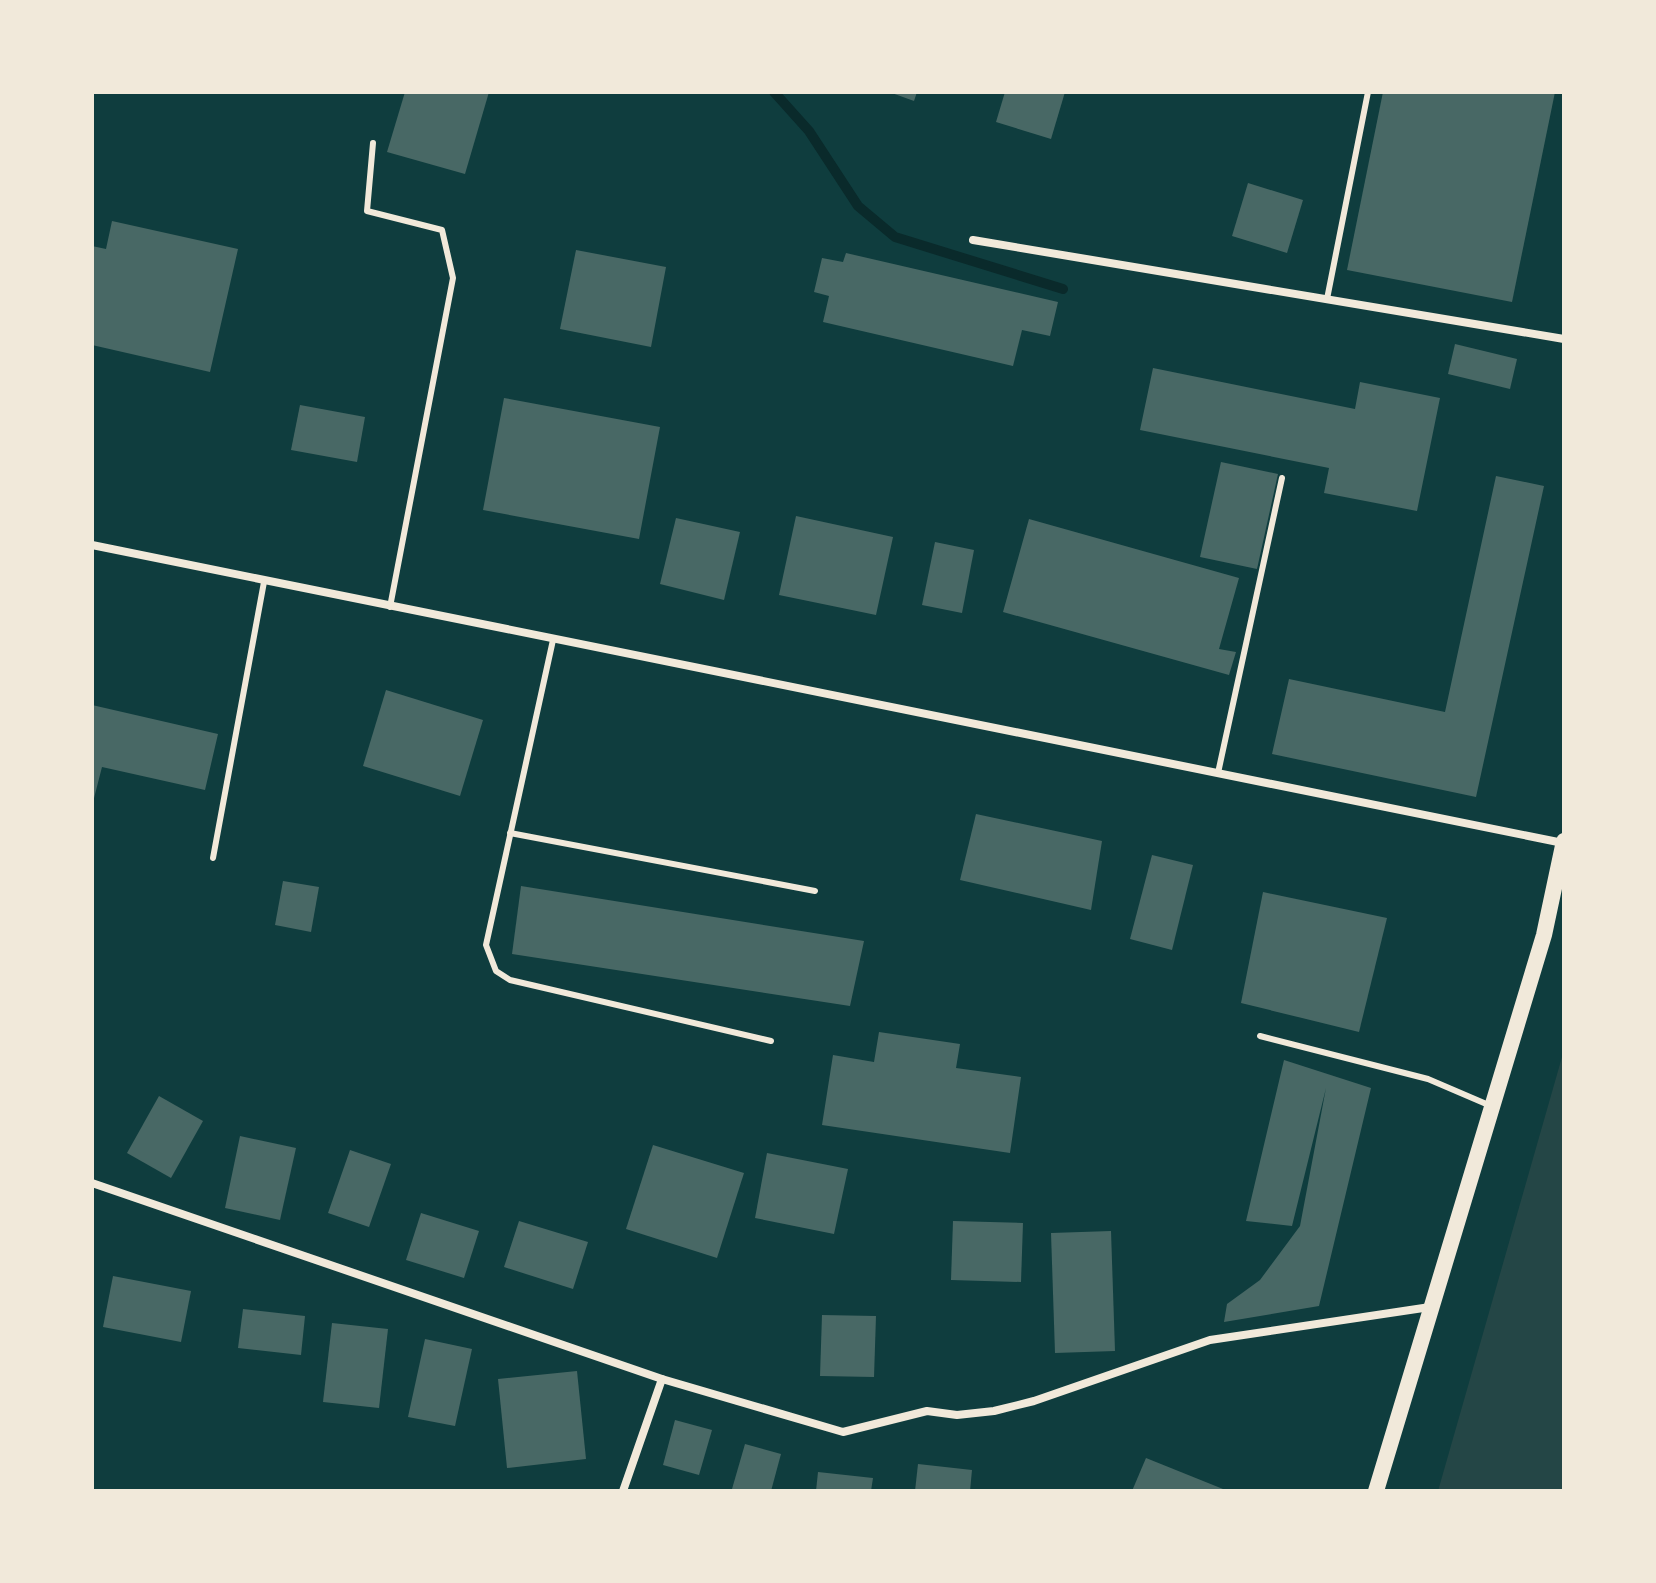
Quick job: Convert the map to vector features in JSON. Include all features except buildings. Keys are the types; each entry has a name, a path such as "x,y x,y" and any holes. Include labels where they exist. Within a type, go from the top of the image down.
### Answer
{"main road":[{"path":"1376,1491 1544,935 1564,842"}],"street":[{"path":"973,240 1564,339"},
{"path":"92,545 1564,842"},
{"path":"92,1183 662,1379 843,1432 927,1411 957,1415 994,1411 1034,1401 1210,1340 1430,1307"},
{"path":"623,1491 662,1379"}],"lane":[{"path":"1327,299 1368,92"},
{"path":"373,143 367,211 442,230 453,278 390,607"},
{"path":"1218,773 1282,478"},
{"path":"213,858 264,582"},
{"path":"553,640 486,945 496,971 510,980 771,1041"},
{"path":"510,833 815,891"},
{"path":"1260,1036 1428,1079 1491,1106"}],"shaded area":[{"path":"1564,1050 1564,1491 1438,1491"}],"waterway":[{"path":"774,92 809,131 858,206 895,237 1063,289"}]}
